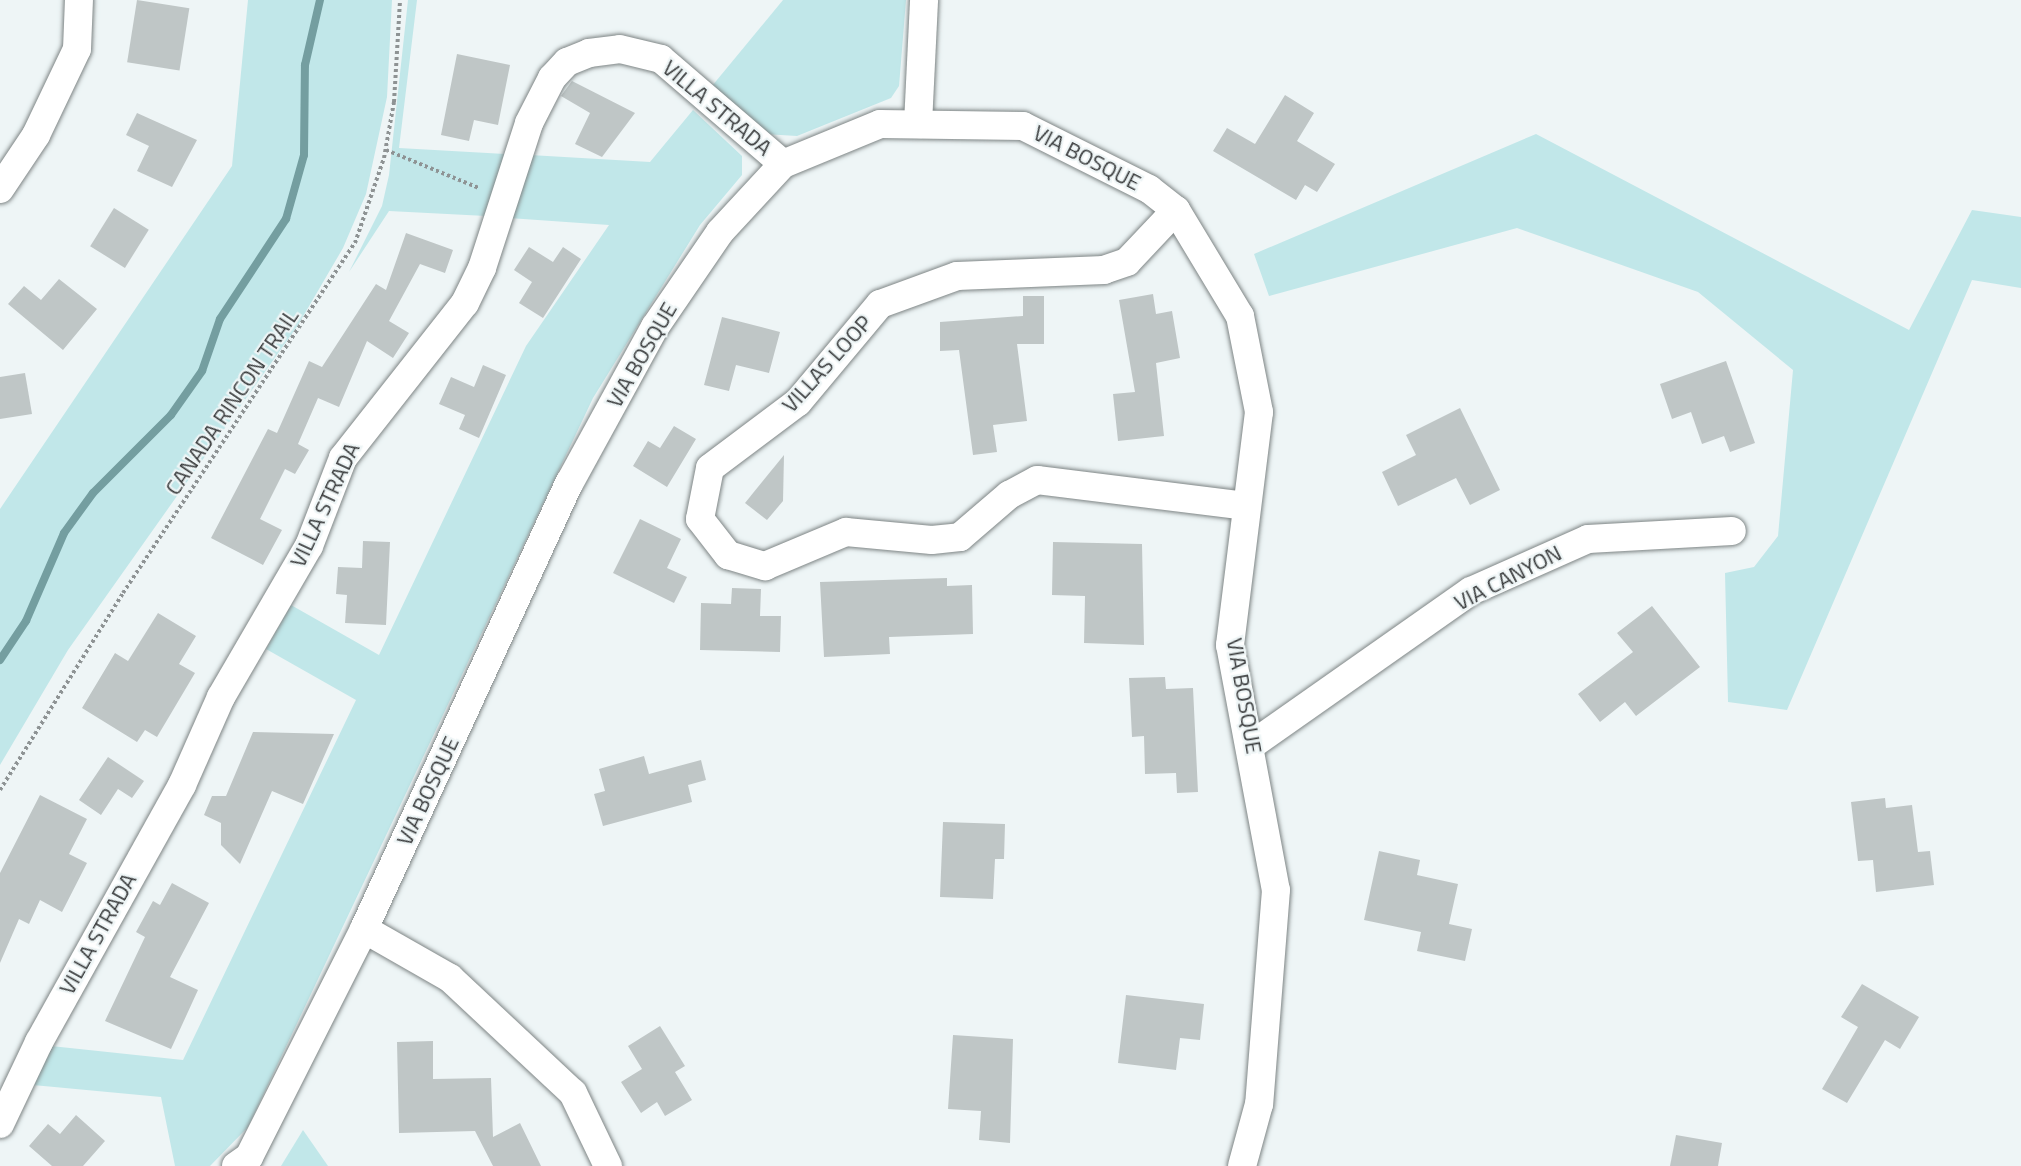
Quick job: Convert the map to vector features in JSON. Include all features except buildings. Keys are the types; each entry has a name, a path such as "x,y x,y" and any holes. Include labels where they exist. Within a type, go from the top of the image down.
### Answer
{"street":[{"path":"0,189 36,135 77,49 79,0"},
{"path":"918,124 924,0"},
{"name":"VILLA STRADA","path":"0,1124 39,1042 182,785 221,697 318,528 343,458 465,303 505,199 538,100 567,62 589,53 620,50 661,59 783,164"},
{"name":"VIA BOSQUE","path":"236,1166 249,1157 364,929 570,482 688,276 741,207 783,164 880,124 1023,126 1149,189 1176,210 1240,316 1259,412 1245,506 1230,645 1252,744 1276,890 1259,1104 1242,1166"},
{"name":"VILLAS LOOP","path":"1176,210 1127,262 1104,270 957,276 880,304 798,402 710,468 700,519 728,555 765,566 846,532 932,540 960,537 1009,495 1037,480 1245,506"},
{"name":"VIA CANYON","path":"1252,744 1471,591 1587,539 1732,531"},
{"path":"364,929 450,978 573,1093 608,1166"}],"path":[{"name":"CANADA RINCON TRAIL","path":"0,790 123,593 335,280 369,213 386,150 400,0"},
{"path":"386,150 505,199"}],"shaded area":[{"path":"248,0 392,0 387,97 366,194 343,248 298,325 68,650 0,765 0,509 232,166"},
{"path":"408,0 417,0 399,148 505,154 486,216 389,211 349,272 382,206 389,175"},
{"path":"783,0 906,0 899,86 891,98 797,136 764,134 712,86"},
{"path":"693,110 742,156 742,175 700,225 593,398 248,1127 210,1166 175,1166 161,1097 33,1085 51,1046 183,1060 356,700 266,649 291,605 379,655 526,346 609,225 509,218 530,155 650,162"},
{"path":"1536,134 1909,330 1972,210 2021,217 2021,288 1972,280 1787,710 1728,702 1725,573 1754,567 1778,536 1793,370 1698,292 1517,228 1269,296 1254,254"},
{"path":"303,1130 328,1166 281,1166"}],"waterway":[{"path":"0,660 26,621 64,533 93,493 171,415 202,371 220,319 286,219 304,155 305,65 320,0"}]}
